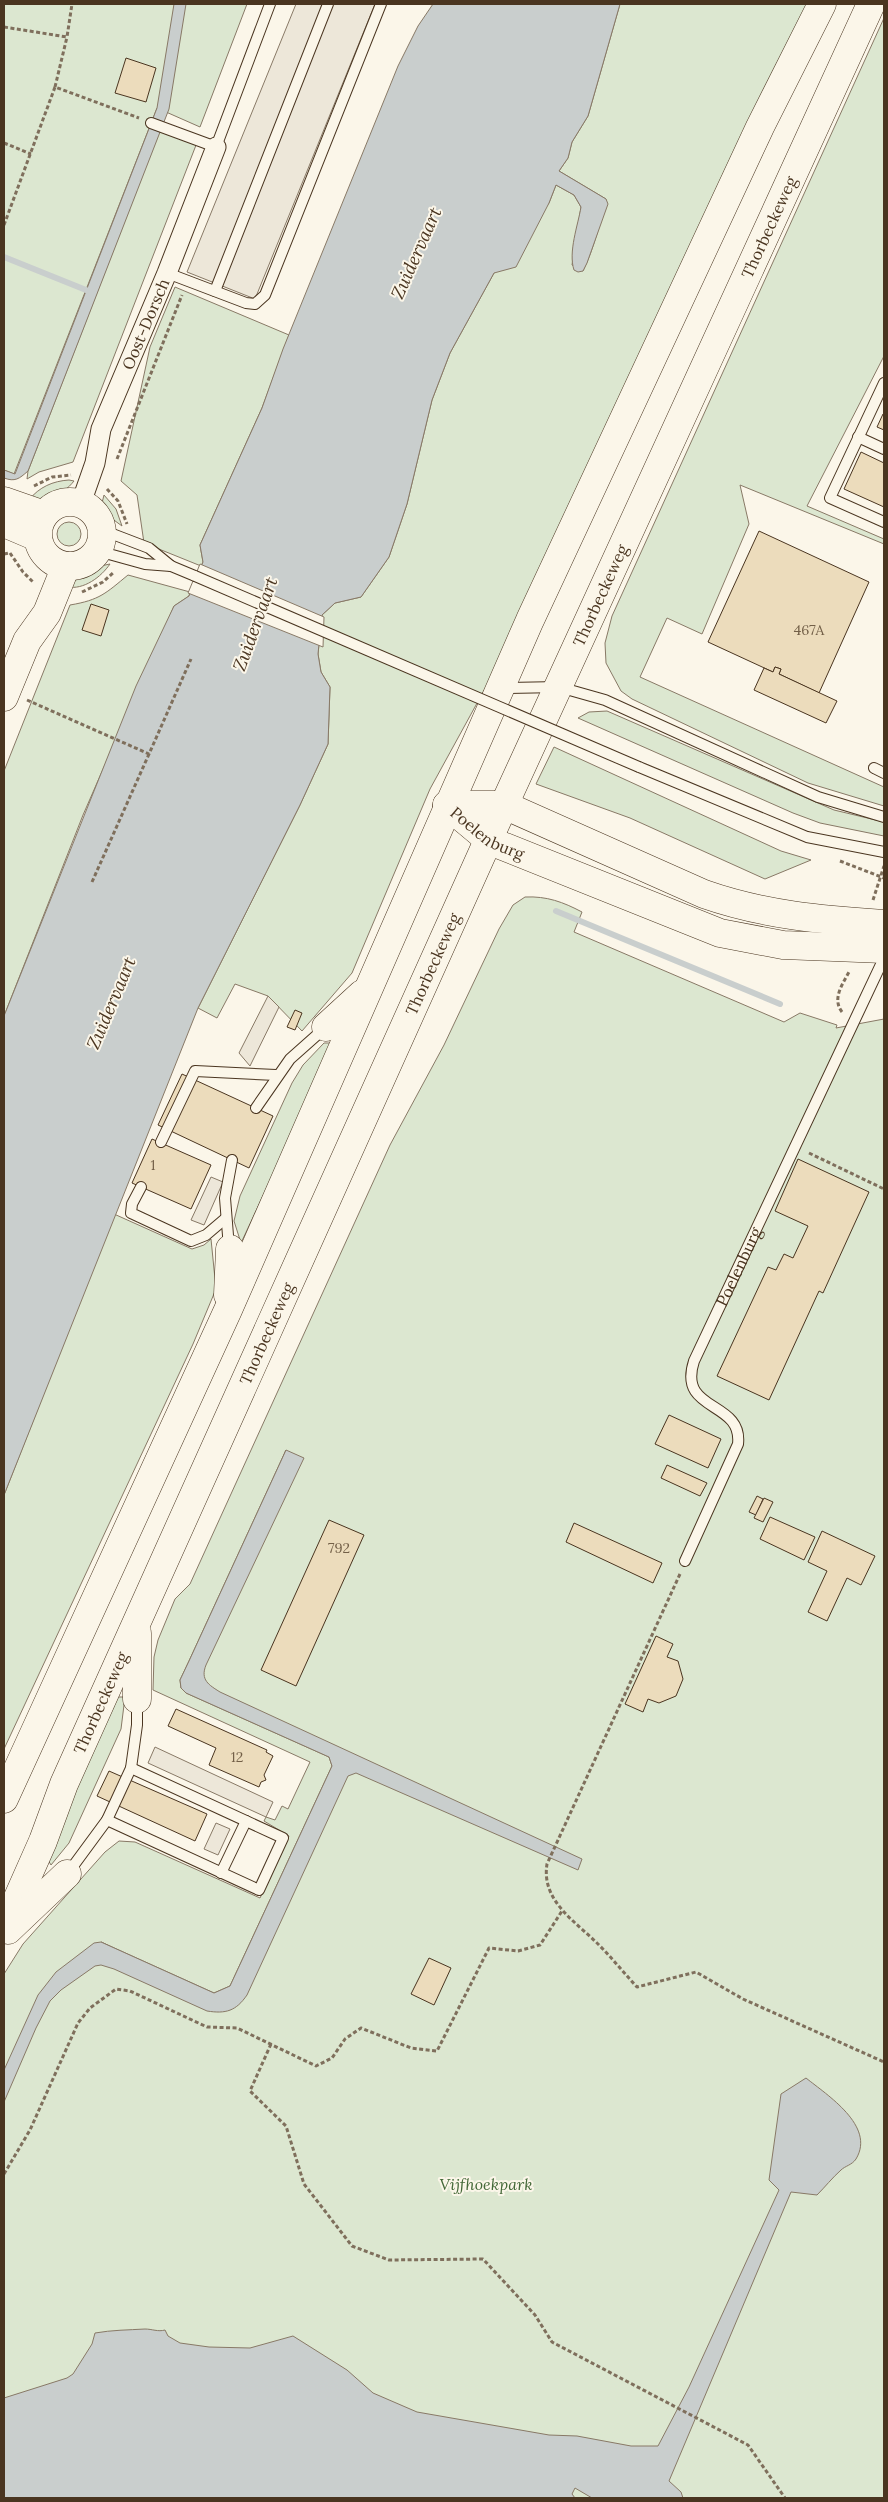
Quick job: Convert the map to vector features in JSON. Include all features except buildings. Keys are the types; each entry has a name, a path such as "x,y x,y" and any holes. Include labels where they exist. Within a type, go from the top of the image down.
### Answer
{"main road":[{"path":"4,1799 228,1310 372,984 447,805 500,688 756,136 822,4"},
{"name":"Thorbeckeweg","path":"4,1929 43,1841 64,1784 490,841 504,805 871,4"},
{"path":"5,694 27,641 47,613 46,590 49,544 54,505 92,490 93,511 101,523 107,546 84,563 49,544 9,514"},
{"name":"Poelenburg","path":"447,805 504,805 704,894 760,911 802,917 884,924"},
{"name":"Poelenburg","path":"447,805 490,841 720,933 782,945 884,949"},
{"path":"326,1027 372,984"},
{"path":"228,1310 230,1249"},
{"path":"136,1699 137,1624"},
{"path":"4,1934 67,1874"}],"street":[{"name":"Oost-Dorsch","path":"92,490 101,429 167,272 216,147"}],"lane":[{"name":"Oost-Dorsch","path":"216,147 270,4"},
{"path":"215,290 328,4"},
{"path":"167,272 255,304 265,295 381,4"},
{"path":"151,123 216,147"},
{"path":"884,383 830,498 884,522"},
{"path":"858,436 884,449"},
{"path":"107,546 127,540 149,548 171,566 807,837 884,852"},
{"path":"107,546 145,564 171,566"},
{"path":"500,688 559,687 606,700 818,797 884,817"},
{"path":"874,768 884,773"},
{"name":"Poelenburg","path":"685,1561 738,1444 739,1434 735,1422 701,1400 694,1392 690,1372 884,958"},
{"path":"256,1108 276,1075 290,1059 326,1027"},
{"path":"161,1142 195,1071 276,1075"},
{"path":"230,1249 225,1198 232,1160"},
{"path":"141,1187 132,1204 131,1213 191,1241 206,1235 226,1218"},
{"name":"Thorbeckeweg","path":"67,1874 107,1820 131,1768 137,1725 136,1699"},
{"path":"107,1820 259,1890 283,1838 131,1768"},
{"path":"221,1873 246,1820"}],"path":[{"path":"4,225 55,87 72,4"},
{"path":"4,27 66,37"},
{"path":"55,87 151,123"},
{"path":"4,142 31,154"},
{"path":"114,467 188,280"},
{"path":"107,546 116,570 103,582 87,591 69,594 46,590 23,572 9,553 9,514 35,485 52,477 71,475 92,490 118,501 126,517 127,540"},
{"path":"92,490 109,481"},
{"path":"4,554 9,553"},
{"path":"92,882 191,659"},
{"path":"5,694 149,754"},
{"path":"882,877 884,863"},
{"path":"794,1147 884,1189"},
{"path":"685,1561 547,1864 545,1876 548,1888 562,1911 598,1945 637,1987 696,1972 743,1999 884,2062"},
{"path":"4,2174 30,2130 78,2023 90,2008 116,1989 130,1991 207,2027 236,2028 316,2066 332,2058 345,2039 361,2028 411,2048 437,2051 490,1948 518,1951 540,1945 562,1911"},
{"path":"272,2044 250,2091 286,2126 304,2184 352,2246 389,2260 483,2259 535,2316 552,2342 748,2445 784,2498"}],"green space":[{"path":"4,4 247,4 200,127 157,108 14,474 4,470"},
{"path":"620,4 811,4 493,674 430,789 352,973 302,1031 268,996 235,984 217,1018 198,1008 300,805 328,744 330,687 321,672 318,654 322,615 335,603 361,597 389,557 407,504 432,400 450,353 494,273 549,203 556,185 574,195 581,207 572,265 583,271 590,254 606,199 559,171 568,158 572,142 588,116"},
{"path":"884,18 884,356 807,506 884,539 884,544 740,485 749,524 702,634 667,618 640,677 884,787 884,806 808,783 632,699 621,691 606,663 605,643 612,616"},
{"path":"161,127 198,140 73,462 39,472 27,479 28,471"},
{"path":"175,287 289,335 262,408 200,545 203,562 201,566 144,543 137,495 121,481 150,347"},
{"path":"69,480 74,481 54,497 42,500 29,500 47,486"},
{"path":"104,495 116,509 122,526 103,512 102,503"},
{"path":"69,522 74,523 80,529 80,539 74,545 69,546 64,545 58,539 57,534 58,529 64,523"},
{"path":"110,564 92,582 80,586 67,587 86,569"},
{"path":"128,575 190,592 189,596 174,606 83,815 4,1016 4,771 70,605 89,601 102,595"},
{"path":"607,711 834,810 884,822 884,836 820,823 793,813 578,718 589,712"},
{"path":"554,747 781,851 811,860 765,879 630,818 536,784"},
{"name":"Vijfhoekpark","path":"525,897 533,897 555,900 568,905 582,912 574,932 784,1022 800,1013 837,1025 836,1028 884,1019 884,2498 4,2498 4,1974 23,1944 105,1852 119,1841 135,1842 260,1898 289,1836 264,1821 266,1817 275,1820 282,1806 288,1809 310,1762 153,1690 154,1657 158,1640 175,1599 190,1584 390,1145 444,1045 499,929 513,905","holes":["286,1450 191,1684 347,1760 226,2002 101,1942 214,1993 230,1986 332,1766 329,1757 186,1693 181,1688 180,1680"]},
{"path":"324,1043 334,1043 241,1243 234,1221 240,1196 292,1083 303,1065"},
{"path":"114,1214 192,1249 204,1245 211,1239 216,1289 193,1344 4,1749 4,1495"},
{"path":"118,1697 125,1697 121,1729 69,1843 51,1865 45,1855"}],"shaded area":[{"path":"296,4 375,4 255,299 187,272"},
{"path":"268,996 279,1007 250,1066 239,1053"},
{"path":"211,1177 223,1182 204,1225 191,1220"},
{"path":"155,1747 273,1802 266,1817 148,1763"},
{"path":"216,1823 230,1829 218,1855 204,1849"}],"water":[{"path":"174,4 186,4 169,109 28,471 17,479 4,478 4,470 15,474 157,108"},
{"name":"Zuidervaart","path":"433,4 620,4 588,116 572,142 568,158 559,171 606,199 608,204 583,271 578,272 574,270 572,263 574,238 581,207 574,195 556,185 549,203 516,267 494,273 450,353 432,400 407,504 389,557 361,597 335,603 322,615 318,654 321,672 330,687 328,744 300,805 198,1008 4,1495 4,1016 136,686 174,606 189,596 203,562 200,545 262,408 283,349 398,66 418,26"},
{"path":"286,1450 304,1458 206,1665 204,1675 207,1682 220,1692 582,1859 578,1870 356,1773 348,1776 247,1995 239,2005 230,2010 220,2012 207,2011 114,1969 101,1965 95,1966 61,1990 50,2001 36,2028 4,2102 4,2070 38,1995 56,1972 94,1943 101,1942 214,1993 230,1986 332,1766 329,1757 186,1693 181,1688 180,1680"},
{"path":"806,2078 836,2102 855,2123 860,2135 860,2147 856,2159 841,2170 817,2195 791,2192 669,2481 681,2492 683,2498 592,2498 575,2488 572,2494 575,2498 4,2498 4,2398 67,2378 73,2374 92,2344 95,2333 114,2331 165,2330 168,2336 180,2343 209,2347 250,2348 293,2336 347,2370 373,2393 417,2412 549,2435 577,2436 631,2446 658,2446 689,2387 779,2190 769,2180 781,2094"}],"pier":[{"path":"200,564 324,617 323,647 188,593"}],"waterway":[{"path":"4,257 86,290"},
{"path":"556,911 780,1004"}]}
